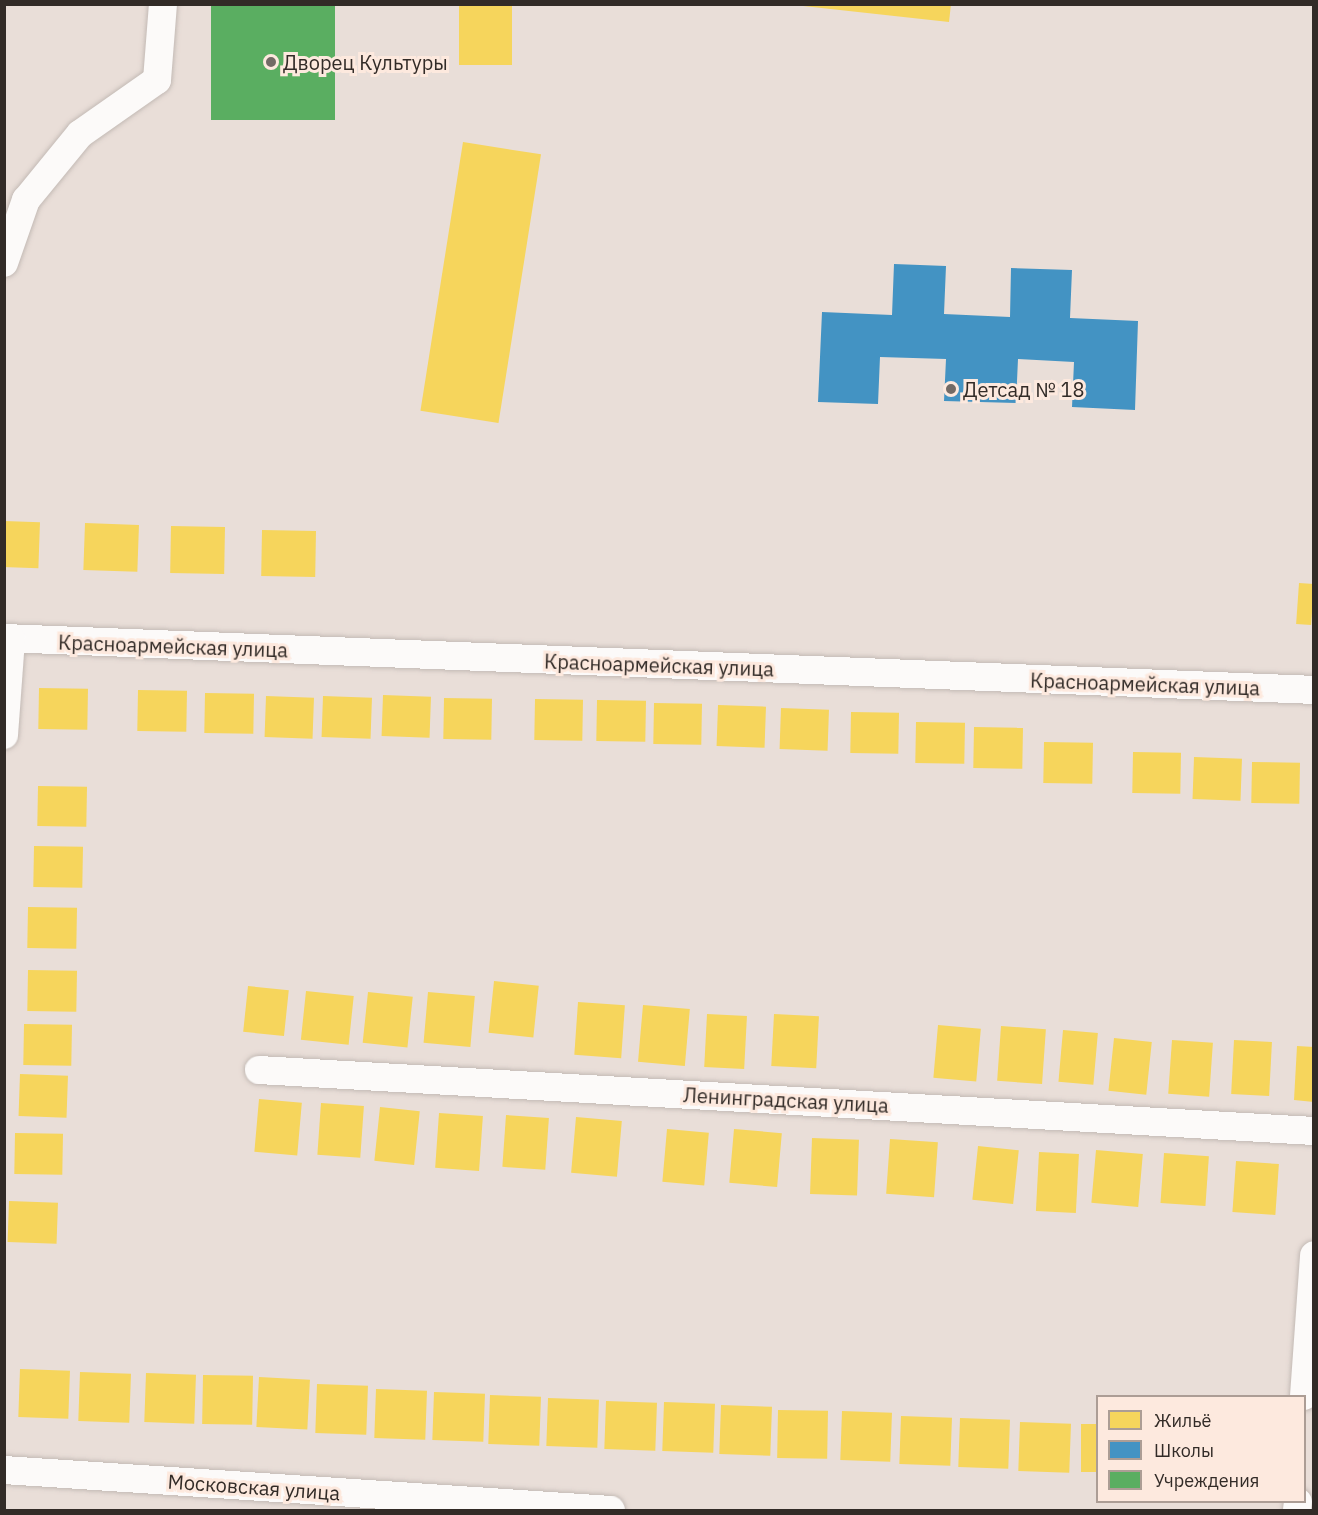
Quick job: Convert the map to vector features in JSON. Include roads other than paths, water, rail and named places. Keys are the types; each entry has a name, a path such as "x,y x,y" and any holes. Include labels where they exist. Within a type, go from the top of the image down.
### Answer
{"street":[{"path":"6,249 26,200 80,134 157,80 163,4"},
{"path":"4,190 37,187"},
{"path":"4,735 8,639"},
{"name":"Красноармейская улица","path":"8,639 1314,690"},
{"name":"Ленинградская улица","path":"259,1070 1314,1131"},
{"path":"1305,1395 1314,1255"},
{"name":"Московская улица","path":"4,1470 611,1510"}],"place":[{"name":"Дворец Культуры","path":"271,62"},
{"name":"Детсад № 18","path":"951,389"}]}
